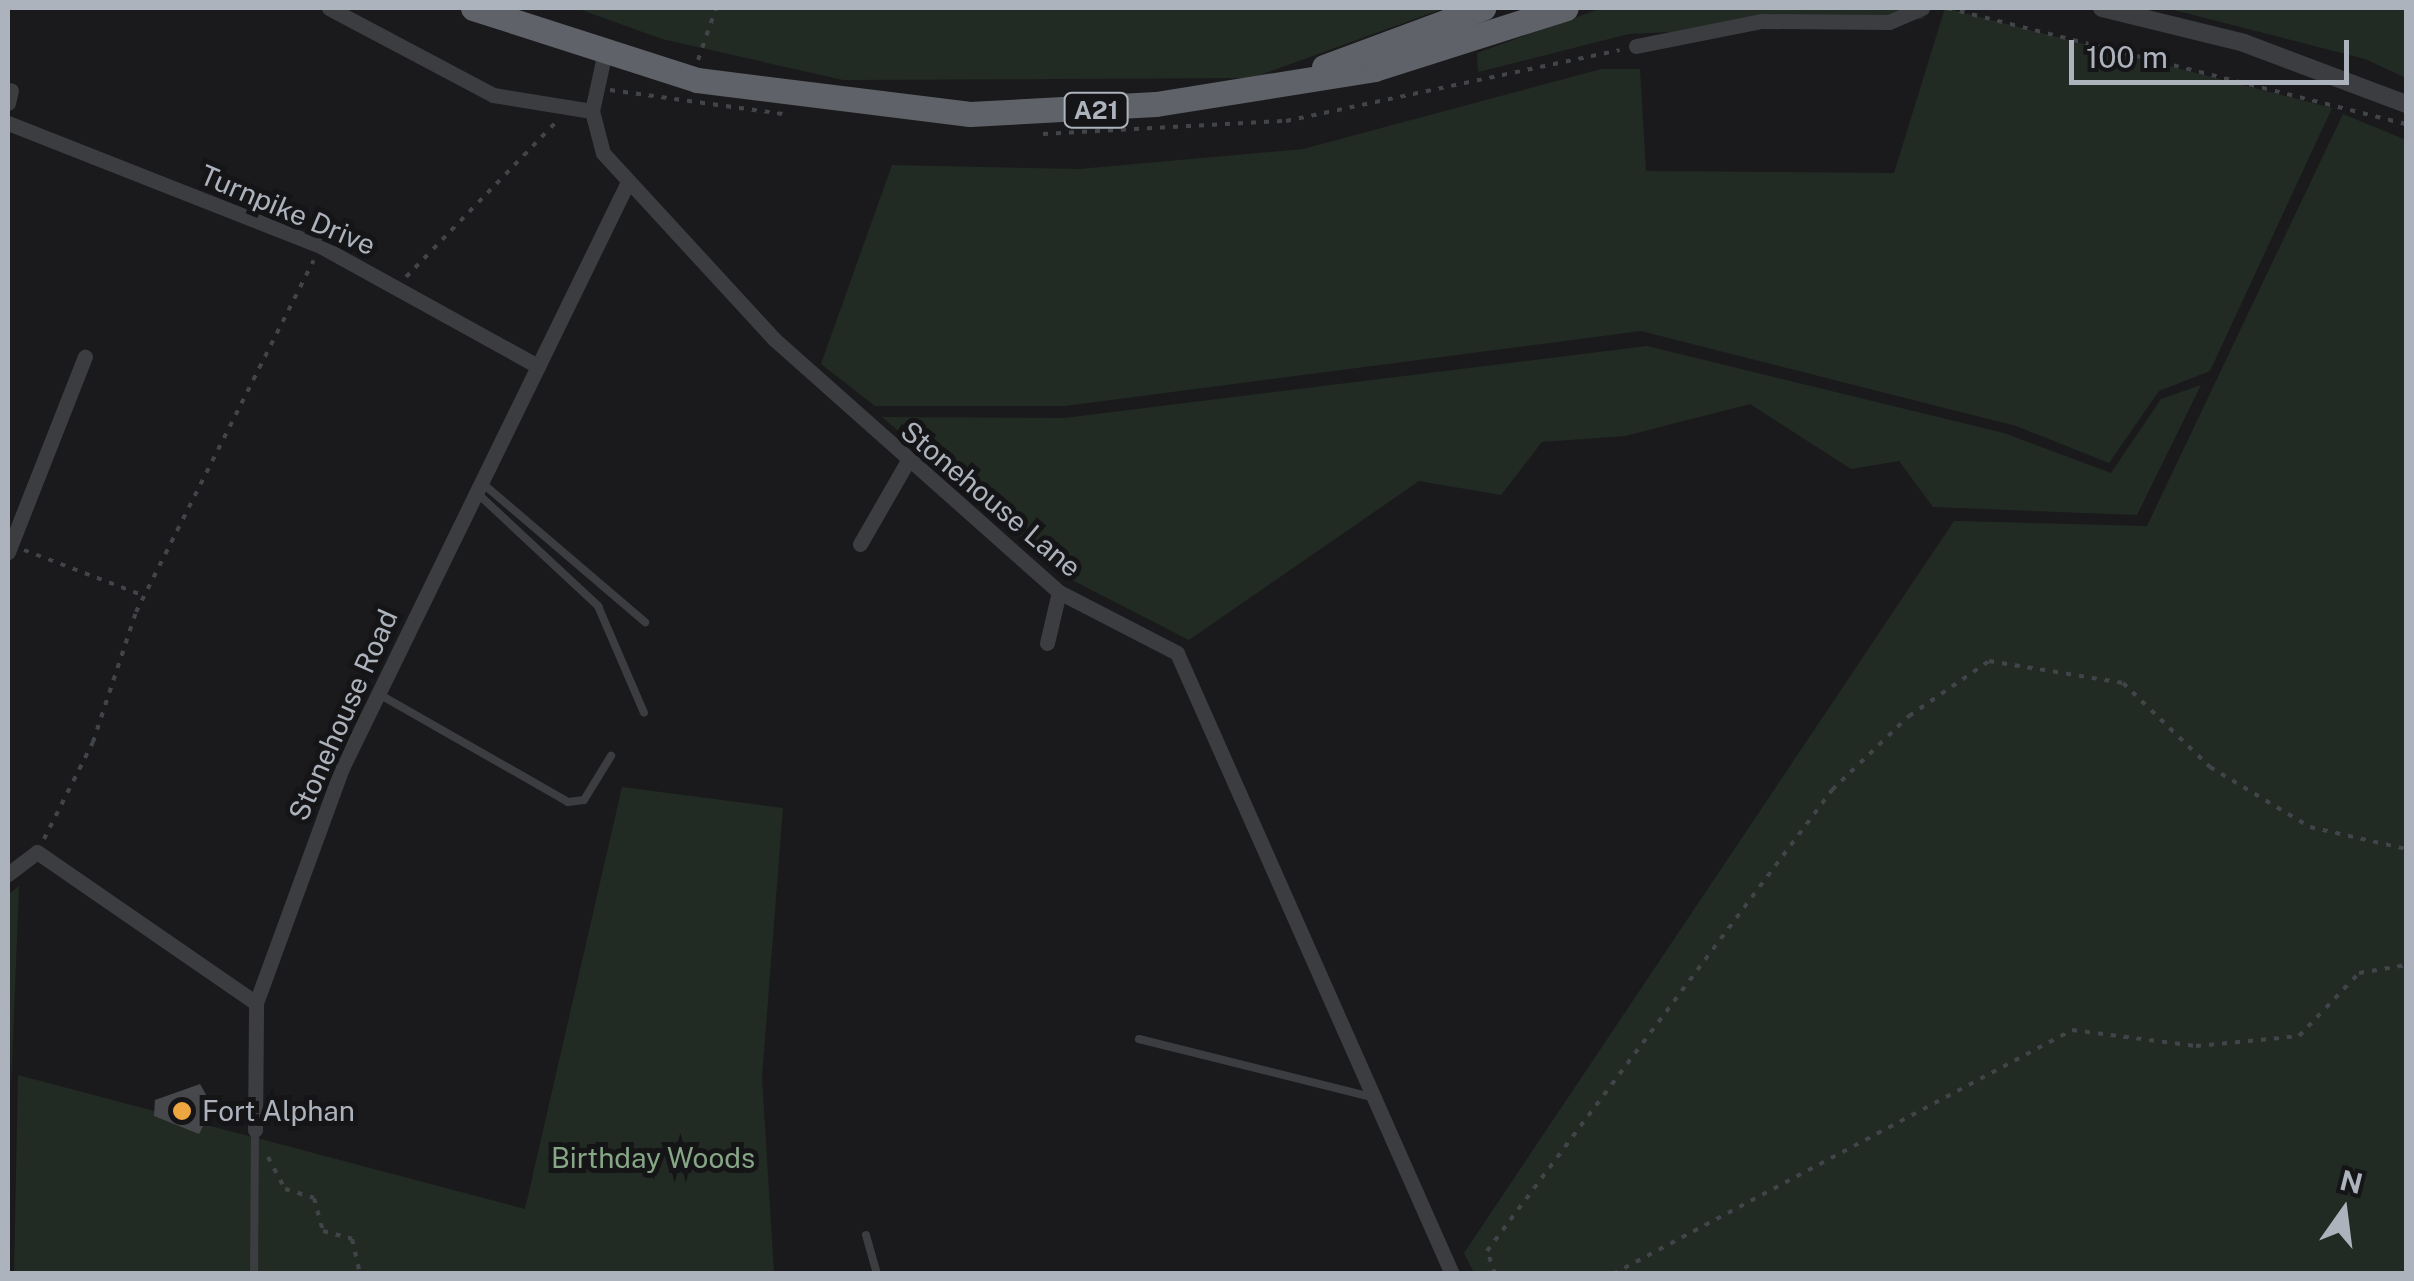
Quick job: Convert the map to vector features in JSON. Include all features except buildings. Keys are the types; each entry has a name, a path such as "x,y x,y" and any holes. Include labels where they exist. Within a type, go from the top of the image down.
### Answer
{"highway":[{"name":"A21","path":"473,8 604,56 771,95 970,114 1120,108 1393,66 1566,8"},
{"name":"A21","path":"1287,82 1482,8"}],"street":[{"path":"329,8 494,95 562,112 592,112 604,56"},
{"path":"1636,46 1761,21 1889,22 1922,8"},
{"path":"2102,8 2258,48 2406,104"},
{"name":"Stonehouse Lane","path":"592,112 596,141 628,182 906,464 1060,592 1177,653 1452,1274"},
{"name":"Turnpike Drive","path":"8,123 322,247 538,366"},
{"name":"Stonehouse Road","path":"256,1004 377,693 628,182"},
{"path":"9,547 85,357"},
{"path":"860,544 906,464"},
{"path":"1046,644 1060,592"},
{"path":"8,874 38,852 256,1004 256,1130"}],"lane":[{"path":"476,485 644,622"},
{"path":"476,485 598,606 644,713"},
{"path":"377,693 568,802 584,800 611,756"},
{"path":"1139,1038 1375,1098"},
{"path":"254,1274 256,1130"},
{"path":"866,1235 877,1274"}],"path":[{"path":"699,58 716,8"},
{"path":"1947,8 2406,124"},
{"path":"398,286 490,183 549,139 562,112"},
{"path":"38,852 93,742 144,595 278,316 322,247"},
{"path":"9,547 144,595"},
{"path":"1495,1274 1486,1251 1832,790 1909,716 1990,661 2122,683 2210,766 2310,826 2406,849"},
{"path":"1612,1274 2072,1030 2196,1046 2299,1036 2360,973 2406,966"},
{"path":"256,1130 285,1189 314,1198 323,1230 352,1238 360,1274"}],"green space":[{"path":"576,8 1445,8 1252,78 843,80 662,39"},
{"path":"1602,8 1928,8 1923,19 1629,34 1478,72 1477,53"},
{"path":"1945,8 2332,108 2210,371 2159,391 2109,463 2016,426 1641,331 1065,406 875,406 821,364 892,165 1079,169 1303,149 1601,69 1640,69 1646,171 1894,173"},
{"path":"2166,8 2406,8 2406,78 2365,59"},
{"path":"2343,114 2406,140 2406,1273 1474,1273 1464,1253 1954,521 2147,526"},
{"path":"1647,346 2004,433 2111,473 2161,399 2201,385 2137,515 1933,507 1899,461 1851,469 1750,404 1625,436 1542,442 1501,495 1419,481 1189,640 1072,580 882,417 1064,418"},
{"name":"Birthday Woods","path":"622,787 783,808 762,1077 774,1273 14,1274 18,1075 525,1209"},
{"path":"19,886 11,1090 8,895"}],"place":[{"name":"Fort Alphan","path":"182,1111"}]}
